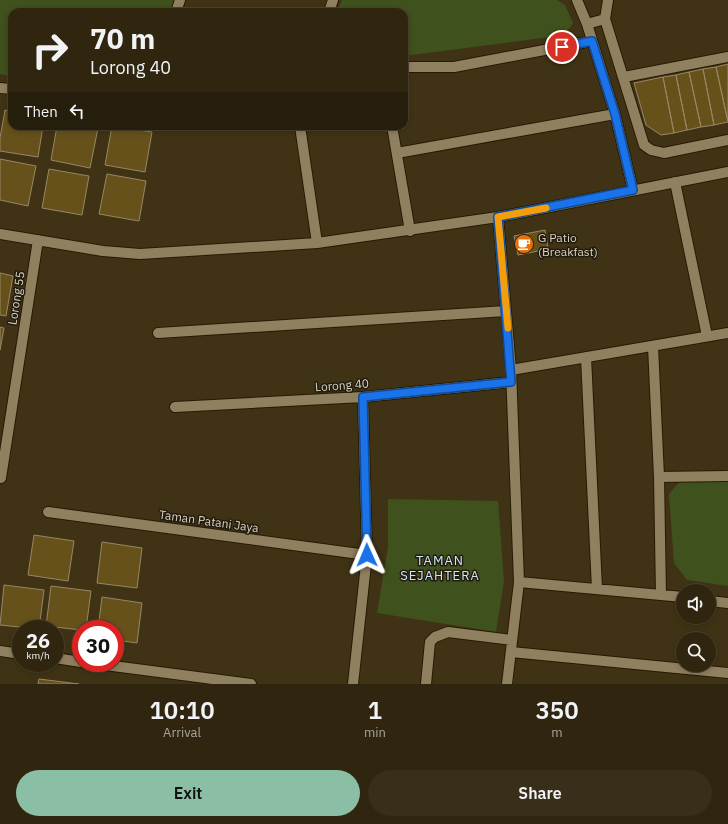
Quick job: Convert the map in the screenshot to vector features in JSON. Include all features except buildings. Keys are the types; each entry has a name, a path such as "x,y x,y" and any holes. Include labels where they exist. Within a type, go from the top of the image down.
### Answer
{"street":[{"path":"577,0 587,24 615,114 633,190"},
{"path":"608,0 605,19 644,145 651,150 664,153 728,140"},
{"path":"587,24 605,19"},
{"path":"408,67 454,67 592,41"},
{"path":"624,77 728,57"},
{"path":"396,153 615,114"},
{"path":"301,130 317,243"},
{"path":"393,130 410,231"},
{"path":"0,234 103,251 140,254 317,243 410,231 498,217 728,172"},
{"path":"675,182 706,336"},
{"path":"498,217 511,370 520,582 507,684"},
{"name":"Lorong 55","path":"1,478 38,240"},
{"path":"158,333 506,311"},
{"path":"511,370 728,333"},
{"path":"653,346 659,477 661,595"},
{"path":"586,357 597,589"},
{"name":"Lorong 40","path":"175,407 363,397 511,382"},
{"path":"353,684 367,555 363,397"},
{"path":"659,477 728,476"},
{"name":"Taman Patani Jaya","path":"48,512 367,555"},
{"path":"520,582 676,596"},
{"path":"716,601 728,603"},
{"path":"426,684 430,642 440,634 448,632 512,640"},
{"path":"0,651 12,653"},
{"path":"511,652 728,673"},
{"path":"124,667 251,684"}],"green space":[{"path":"0,0 181,0 178,8 8,8 8,75 0,74"},
{"path":"342,0 557,0 565,5 573,23 565,35 408,55 408,8 339,8"},
{"path":"728,478 728,586 687,580 674,563 669,494 680,481"},
{"path":"388,499 498,501 504,581 496,632 377,613 388,547"}],"slow traffic":[{"path":"508,328 498,217 546,208"}],"place":[{"name":"G Patio (Breakfast)","path":"524,244"}],"district":[{"name":"TAMAN SEJAHTERA","path":"440,568"}],"route":[{"path":"367,555 363,397 511,382 498,217 633,190 615,114 592,41 562,47"}]}
